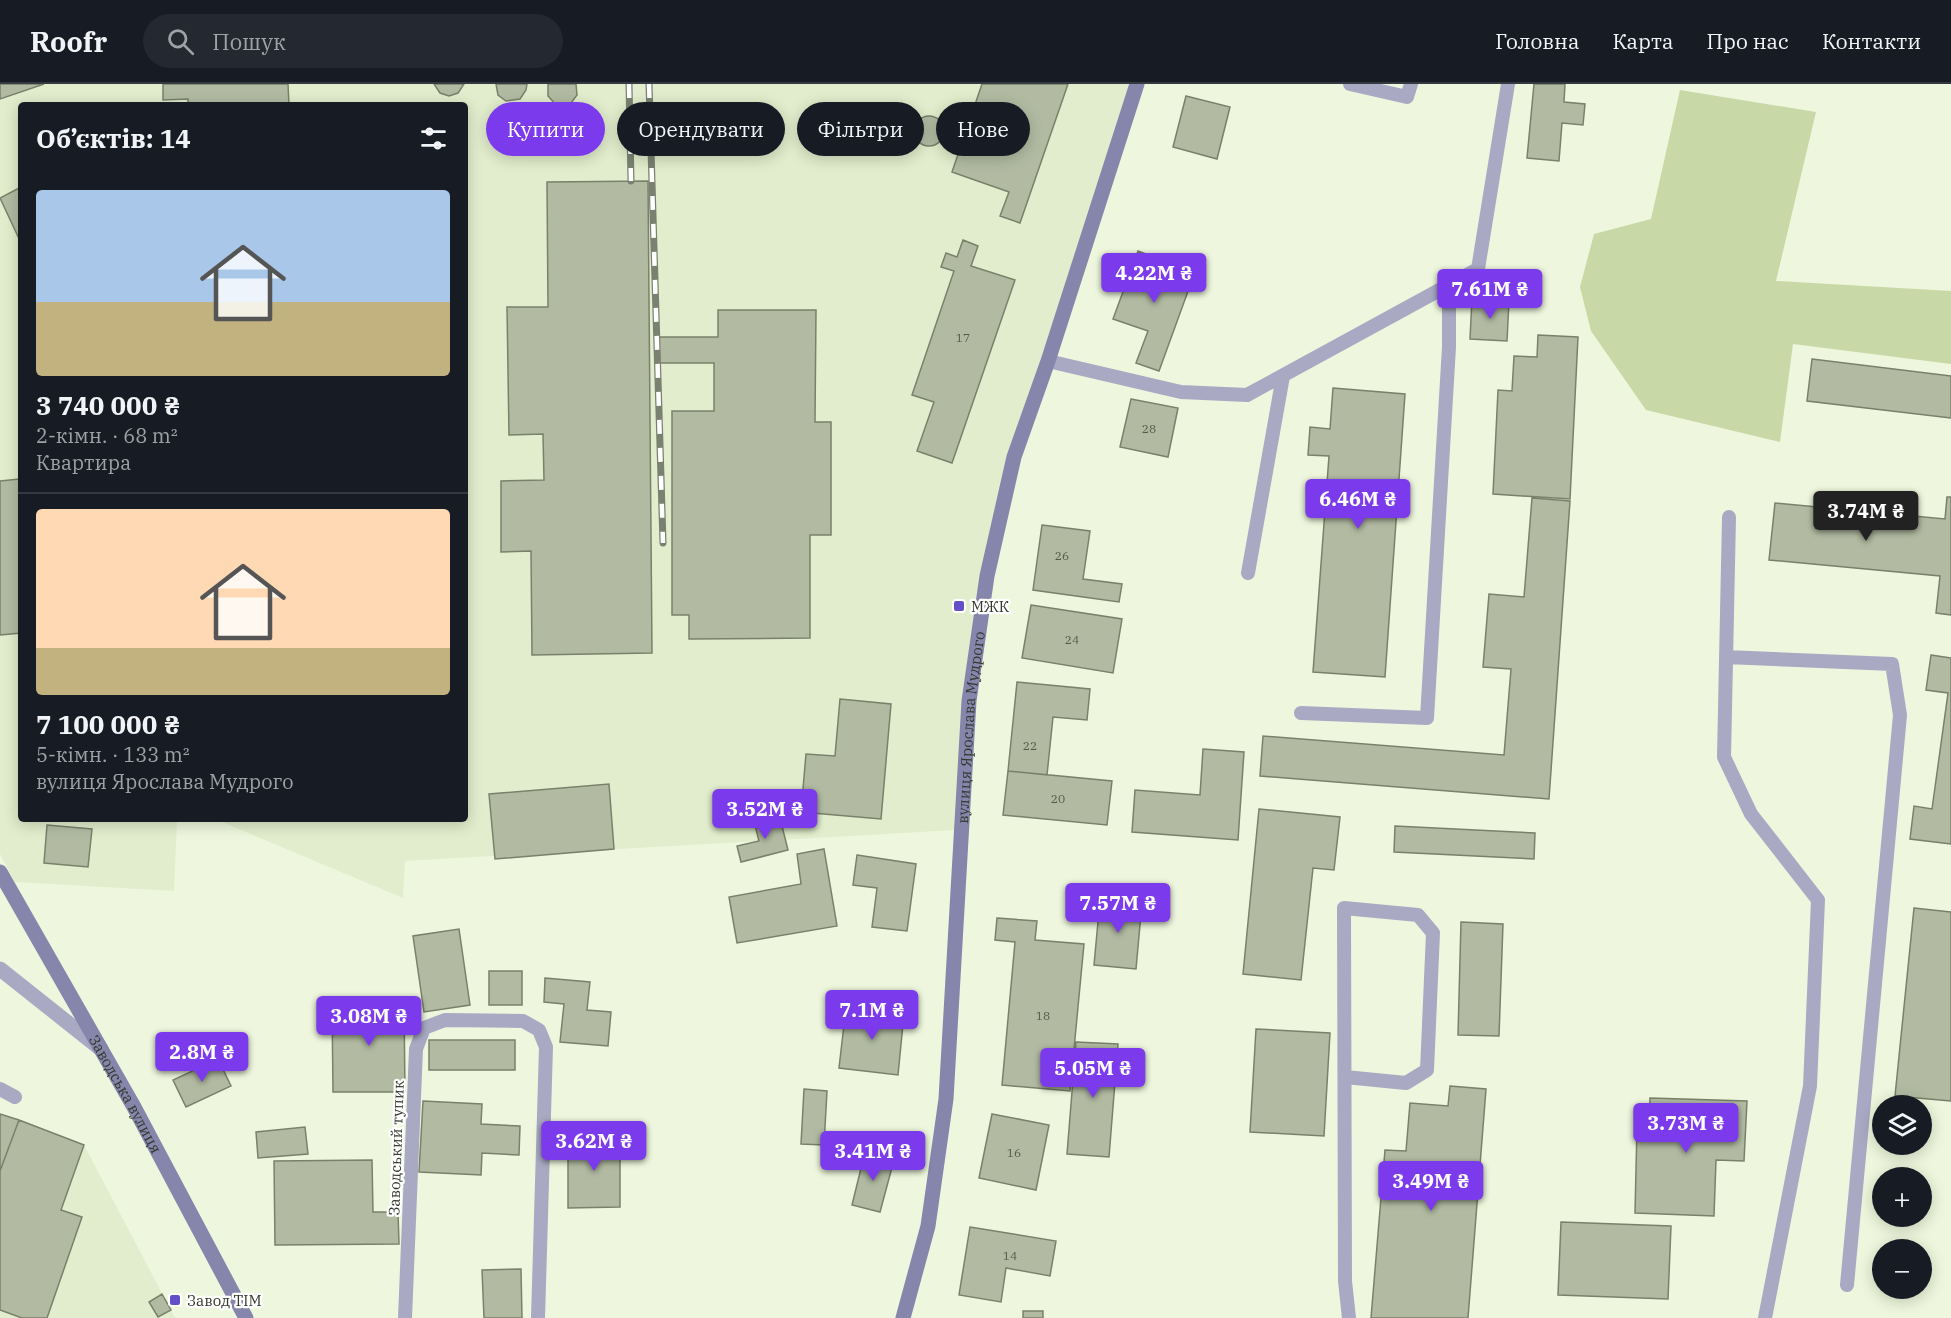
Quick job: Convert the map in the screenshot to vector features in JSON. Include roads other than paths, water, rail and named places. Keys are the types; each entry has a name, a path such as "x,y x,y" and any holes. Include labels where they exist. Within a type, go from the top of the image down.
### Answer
{"main road":[{"name":"вулиця Ярослава Мудрого","path":"903,1318 928,1226 946,1099 969,701 987,576 1014,457 1048,361 1137,84"},
{"name":"Заводська вулиця","path":"0,872 102,1050 246,1318"}],"street":[{"path":"0,969 102,1050"}],"lane":[{"path":"1350,84 1407,97 1411,84"},
{"path":"1048,361 1181,393 1247,395 1478,269 1508,84"},
{"path":"1301,713 1427,718 1449,347 1449,285"},
{"path":"1248,573 1282,376"},
{"path":"1729,517 1724,757 1751,814 1818,900 1810,1086 1765,1318"},
{"path":"1726,657 1892,664 1900,715 1847,1285"},
{"path":"1345,1077 1406,1083 1427,1070 1433,933 1418,915 1344,908 1345,1281 1349,1318"},
{"name":"Заводський тупик","path":"405,1318 416,1048 424,1028 445,1020 523,1021 539,1030 546,1047 538,1318"},
{"path":"0,1089 15,1097"}],"railway":[{"path":"629,84 631,181"},
{"path":"649,84 663,543"}],"place":[{"name":"МЖК","path":"959,606"},
{"name":"Завод ТІМ","path":"175,1300"}]}
